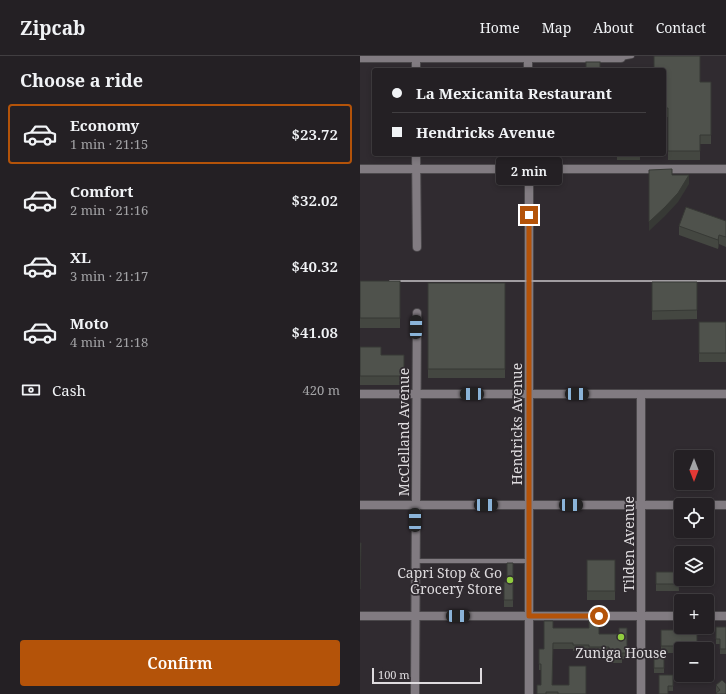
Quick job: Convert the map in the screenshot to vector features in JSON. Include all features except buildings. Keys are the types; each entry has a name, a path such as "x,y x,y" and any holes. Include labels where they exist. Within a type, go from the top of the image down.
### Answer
{"street":[{"path":"528,57 528,68"},
{"path":"360,58 621,58"},
{"path":"416,58 416,68"},
{"path":"416,156 417,247"},
{"name":"Hendricks Avenue","path":"529,156 529,694"},
{"path":"360,169 726,169"},
{"name":"McClelland Avenue","path":"415,694 415,394 417,314"},
{"path":"360,394 726,394"},
{"name":"Tilden Avenue","path":"641,394 641,694"},
{"path":"360,505 726,505"},
{"path":"360,616 674,616"},
{"path":"714,616 726,616"}],"lane":[{"path":"621,58 632,56"},
{"path":"415,561 529,561"}],"railway":[{"path":"390,281 726,281"}],"place":[{"name":"Capri Stop & Go Grocery Store","path":"510,580"},
{"name":"Zuniga House","path":"621,637"}],"route":[{"path":"529,215 529,616 599,616"}]}
